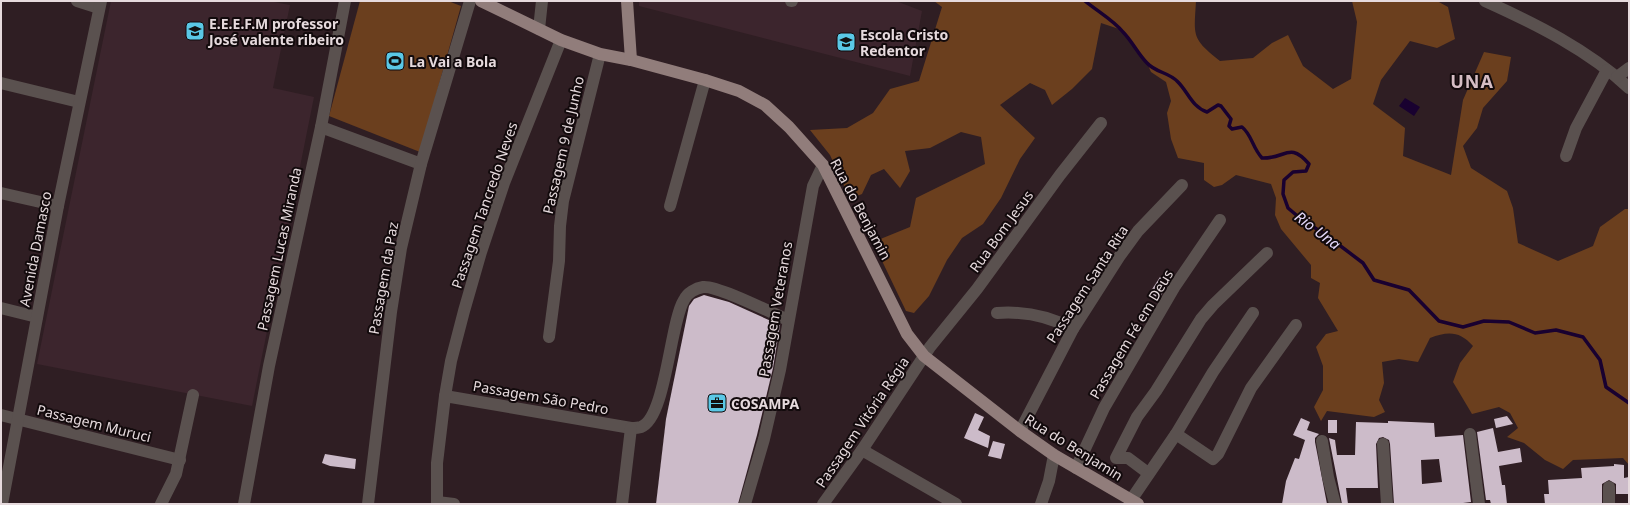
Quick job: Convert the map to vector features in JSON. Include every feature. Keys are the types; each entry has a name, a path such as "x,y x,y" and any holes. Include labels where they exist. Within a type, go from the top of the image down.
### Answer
{"main road":[{"name":"Rua do Benjamin","path":"481,1 561,40 600,54 631,60 705,80 738,91 765,105 789,127 823,166 907,334 924,356 1020,431 1054,455 1134,502"},
{"path":"627,1 631,60"}],"street":[{"path":"77,1 100,4"},
{"name":"Passagem Lucas Miranda","path":"244,504 271,358 321,127 345,1"},
{"name":"Passagem da Paz","path":"368,504 391,312 401,248 421,164 470,1"},
{"path":"539,29 542,1"},
{"path":"1485,1 1523,18 1564,41 1612,74 1629,88"},
{"name":"Avenida Damasco","path":"2,504 58,206 100,4"},
{"name":"Passagem Tancredo Neves","path":"437,503 437,464 445,396 451,361 480,252 507,176 561,40"},
{"name":"Passagem 9 de Junho","path":"549,337 559,261 560,226 563,201 600,54"},
{"path":"1566,156 1576,128 1612,74 1629,68"},
{"path":"670,206 705,80"},
{"path":"1,83 79,102"},
{"name":"Rua Bom Jesus","path":"924,356 977,289 1060,175 1101,123"},
{"path":"321,127 421,164"},
{"name":"Passagem Veteranos","path":"745,504 764,439 780,370 788,320 814,186 823,166"},
{"name":"Passagem Santa Rita","path":"1020,431 1073,329 1119,257 1134,236 1182,184"},
{"path":"1,193 58,206"},
{"name":"Passagem Fé em Deus","path":"1076,468 1104,408 1175,286 1220,220"},
{"path":"1148,473 1128,458 1116,458 1137,416 1156,391 1201,319 1213,305 1267,254"},
{"path":"622,504 632,428 641,427 649,419 655,408 671,353 679,310 684,298 693,290 704,286 722,291 788,320"},
{"path":"1,308 37,317"},
{"path":"997,313 1012,312 1041,316 1058,320 1073,329"},
{"path":"1134,502 1148,473 1176,434 1213,372 1253,313"},
{"path":"1176,434 1213,459 1218,454 1251,388 1296,325"},
{"name":"Passagem Vitória Régia","path":"823,504 862,450 924,356"},
{"path":"161,504 176,474 193,395"},
{"name":"Passagem São Pedro","path":"445,396 632,428"},
{"name":"Passagem Muruci","path":"1,415 180,460"},
{"path":"1470,434 1479,504"},
{"path":"1322,441 1328,477 1335,504"},
{"path":"1383,444 1387,504"},
{"path":"862,450 956,504"},
{"path":"1041,504 1049,481 1054,455"},
{"path":"1609,487 1610,504"},
{"path":"437,503 454,504"}],"shaded area":[{"path":"111,1 269,1 290,5 273,88 314,97 252,406 37,364"},
{"name":"La Vai a Bola","path":"360,1 448,1 461,6 420,152 329,116"},
{"name":"Escola Cristo Redentor","path":"639,1 896,1 922,11 910,76 639,6"},
{"path":"934,1 1196,1 1196,36 1204,47 1220,61 1253,58 1272,43 1288,35 1303,66 1333,89 1351,79 1357,22 1352,1 1437,1 1448,7 1455,39 1437,48 1410,41 1381,80 1373,104 1405,128 1403,156 1451,175 1463,100 1484,52 1511,57 1507,81 1483,108 1477,128 1463,146 1471,168 1507,191 1513,208 1518,243 1558,261 1593,246 1600,227 1625,209 1629,209 1629,465 1623,458 1573,460 1563,469 1545,460 1524,443 1507,437 1518,428 1510,413 1499,407 1472,414 1453,382 1460,363 1473,346 1463,337 1453,334 1442,334 1430,338 1418,362 1399,359 1382,362 1384,383 1379,400 1385,412 1374,417 1327,411 1321,421 1314,407 1323,390 1323,366 1316,347 1326,334 1338,331 1318,298 1320,283 1311,278 1311,265 1281,229 1275,215 1276,198 1271,184 1236,175 1222,185 1214,187 1204,180 1204,163 1178,158 1171,139 1167,113 1171,101 1166,82 1151,72 1147,63 1122,30 1101,23 1092,69 1072,89 1052,105 1045,90 1030,83 1000,105 1035,138 1020,159 1001,198 983,224 962,238 947,260 929,296 914,313 906,311 873,242 910,227 916,198 985,164 981,137 961,132 930,148 905,151 910,171 900,188 884,169 871,175 862,194 850,199 830,155 810,130 847,128 873,113 890,89 919,81 942,7"},
{"path":"1405,98 1420,107 1414,116 1399,106"}],"building":[{"path":"1160,277 1169,282 1159,299 1149,294"},
{"name":"COSAMPA","path":"704,295 729,302 780,325 773,368 757,435 738,504 656,504 666,419 689,306 694,299"},
{"path":"975,413 984,417 978,430 990,436 988,448 964,438"},
{"path":"1507,416 1513,424 1496,428 1494,419"},
{"path":"1301,418 1310,422 1307,430 1319,434 1315,438 1315,442 1327,504 1282,504 1286,481 1295,458 1299,459 1305,440 1293,435"},
{"path":"1328,420 1337,420 1337,433 1328,433"},
{"path":"1388,421 1434,423 1435,437 1463,435 1471,502 1463,504 1394,504 1390,444 1389,440 1383,437 1379,438 1376,444 1378,488 1346,488 1348,504 1342,504 1329,438 1335,440 1337,455 1355,455 1356,422 1388,423","holes":["1439,459 1442,482 1422,484 1421,460"]},
{"path":"1493,428 1498,452 1520,448 1522,462 1499,466 1502,485 1505,485 1507,504 1491,504 1490,500 1486,500 1477,432"},
{"path":"993,441 1005,444 1001,459 988,456"},
{"path":"325,454 356,459 355,469 330,466 322,463"},
{"path":"1614,464 1624,465 1624,478 1629,477 1629,494 1616,494 1616,484 1609,480 1602,484 1602,504 1545,504 1544,494 1549,494 1548,480 1582,478 1581,468 1614,466"}],"waterway":[{"name":"Rio Una","path":"1085,1 1119,28 1154,69 1171,76 1178,82 1198,107 1207,112 1218,105 1221,106 1231,119 1229,126 1232,129 1242,127 1250,137 1256,150 1262,158 1270,158 1292,152 1302,157 1309,164 1306,171 1293,172 1284,180 1283,194 1288,208 1363,263 1374,280 1409,290 1439,321 1463,327 1484,321 1509,322 1535,333 1556,330 1583,337 1600,360 1606,387 1629,403"}],"place":[{"name":"E.E.E.F.M professor José valente ribeiro","path":"195,31"},
{"name":"Escola Cristo Redentor","path":"846,42"},
{"name":"La Vai a Bola","path":"395,61"},
{"name":"COSAMPA","path":"717,403"}],"district":[{"name":"UNA","path":"1472,81"}]}
